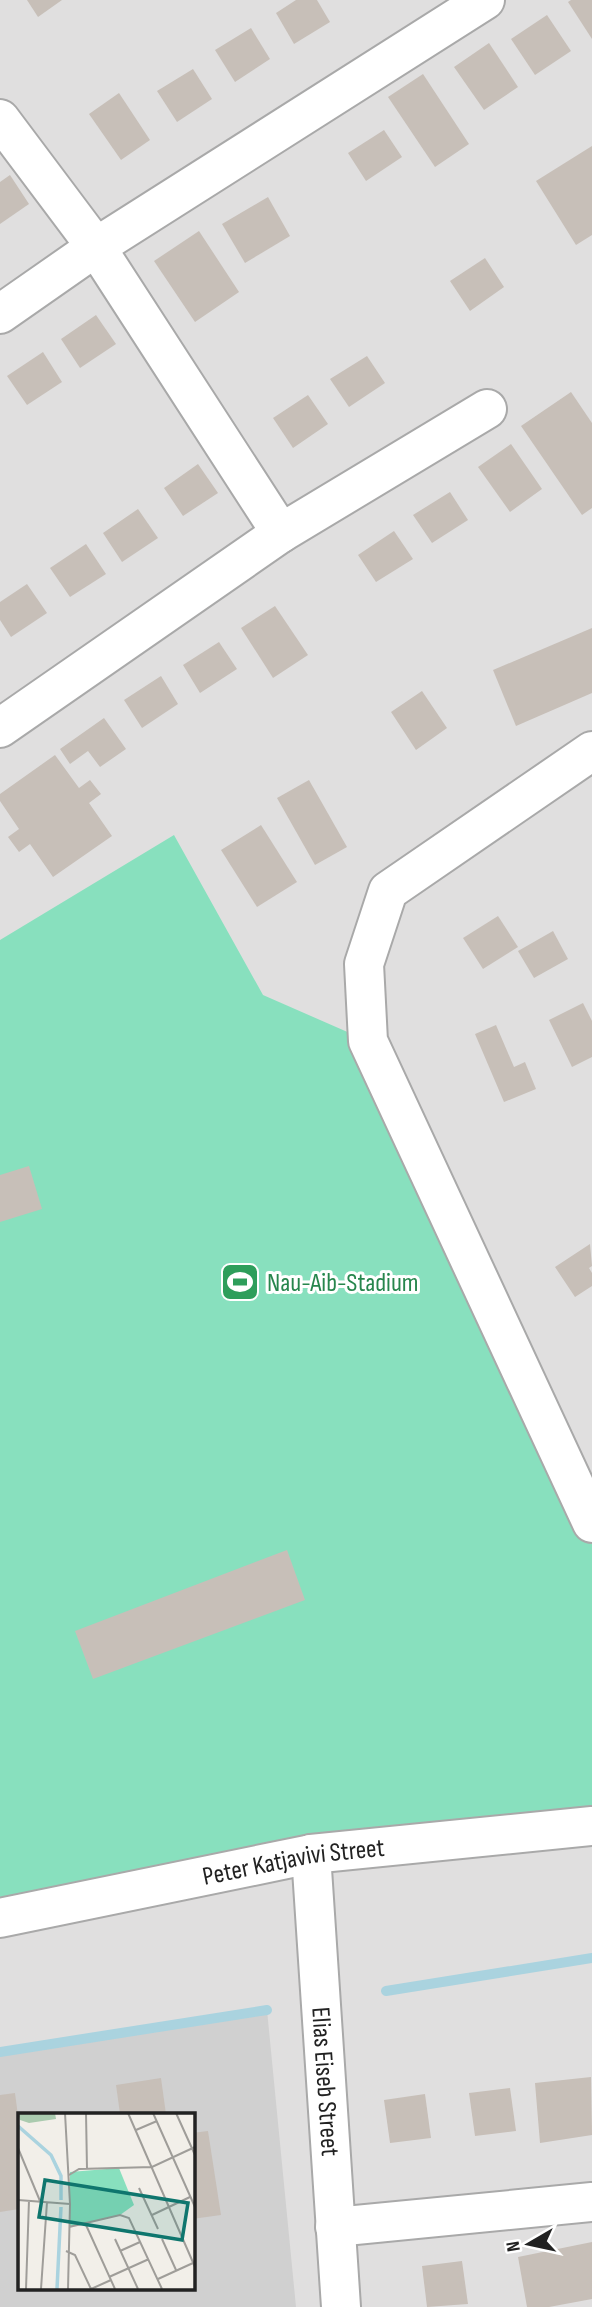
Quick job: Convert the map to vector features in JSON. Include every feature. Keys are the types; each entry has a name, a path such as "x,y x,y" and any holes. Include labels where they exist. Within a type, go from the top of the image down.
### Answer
{"street":[{"path":"0,314 96,247 485,0"},
{"path":"0,119 96,247 281,533"},
{"path":"0,728 281,533 487,409"},
{"path":"592,751 387,891 364,964 368,1041 592,1523"},
{"name":"Peter Katjavivi Street","path":"0,1918 311,1854 592,1826"},
{"name":"Elias Eiseb Street","path":"311,1854 341,2307"},
{"path":"335,2227 592,2202"}],"shaded area":[{"path":"0,0 592,0 592,2307 0,2307"},
{"path":"267,2010 296,2307 0,2307 0,2052"}],"green space":[{"name":"Nau-Aib-Stadium","path":"174,835 263,995 368,1041 592,1523 592,1826 0,1918 0,940"}],"building":[{"path":"27,0 62,0 38,17"},
{"path":"296,0 317,0 330,22 294,44 276,13"},
{"path":"592,0 592,39 568,2"},
{"path":"547,15 571,51 535,75 511,39"},
{"path":"251,28 270,59 235,82 215,50"},
{"path":"489,43 518,87 484,110 454,67"},
{"path":"193,69 212,99 177,122 157,91"},
{"path":"423,74 469,144 435,167 388,97"},
{"path":"119,93 150,140 121,160 89,114"},
{"path":"384,130 402,157 366,181 348,153"},
{"path":"592,146 592,235 576,245 536,181"},
{"path":"10,175 29,204 0,224 0,182"},
{"path":"268,197 290,236 245,263 222,224"},
{"path":"199,231 239,292 195,322 154,261"},
{"path":"485,258 504,287 470,311 450,281"},
{"path":"96,315 116,344 80,368 61,339"},
{"path":"43,352 62,382 27,405 7,376"},
{"path":"367,356 385,383 349,407 330,379"},
{"path":"571,392 592,423 592,508 582,515 521,426"},
{"path":"308,395 328,424 293,448 273,418"},
{"path":"511,444 542,489 510,512 478,467"},
{"path":"198,464 218,493 183,516 164,488"},
{"path":"450,492 468,520 432,543 413,515"},
{"path":"138,509 158,538 122,562 103,533"},
{"path":"394,531 413,559 376,582 358,555"},
{"path":"86,544 106,574 70,597 50,568"},
{"path":"27,584 47,613 11,637 0,620 0,602"},
{"path":"275,606 308,655 273,678 241,628"},
{"path":"592,628 592,693 516,726 493,670"},
{"path":"219,642 237,669 200,693 183,665"},
{"path":"161,676 178,704 142,728 124,700"},
{"path":"422,691 447,728 416,750 391,712"},
{"path":"104,718 126,749 100,767 88,751 70,764 60,749"},
{"path":"55,755 79,788 90,780 101,794 89,803 112,836 53,877 30,844 19,852 8,837 19,829 0,801 0,794"},
{"path":"309,780 347,847 315,865 277,798"},
{"path":"261,825 297,882 257,907 221,850"},
{"path":"498,916 518,947 483,969 463,938"},
{"path":"553,931 568,959 534,978 518,951"},
{"path":"583,1003 592,1021 592,1057 572,1067 549,1020"},
{"path":"496,1025 514,1067 525,1062 536,1089 504,1102 475,1034"},
{"path":"29,1166 42,1209 0,1222 0,1175"},
{"path":"590,1244 592,1266 589,1268 592,1273 592,1286 575,1297 555,1267"},
{"path":"287,1550 305,1600 93,1679 75,1631"},
{"path":"591,2077 592,2135 540,2143 535,2083"},
{"path":"161,2078 166,2113 120,2113 116,2085"},
{"path":"510,2088 516,2131 475,2136 469,2093"},
{"path":"15,2093 18,2116 18,2209 0,2212 0,2095"},
{"path":"425,2094 431,2138 390,2143 384,2100"},
{"path":"208,2131 221,2215 194,2219 194,2133"},
{"path":"592,2242 592,2299 549,2307 527,2307 518,2257"},
{"path":"462,2261 468,2304 427,2307 422,2266"}],"waterway":[{"path":"386,1991 592,1958"},
{"path":"0,2052 267,2010"}],"place":[{"name":"Nau-Aib-Stadium","path":"240,1282"}]}
